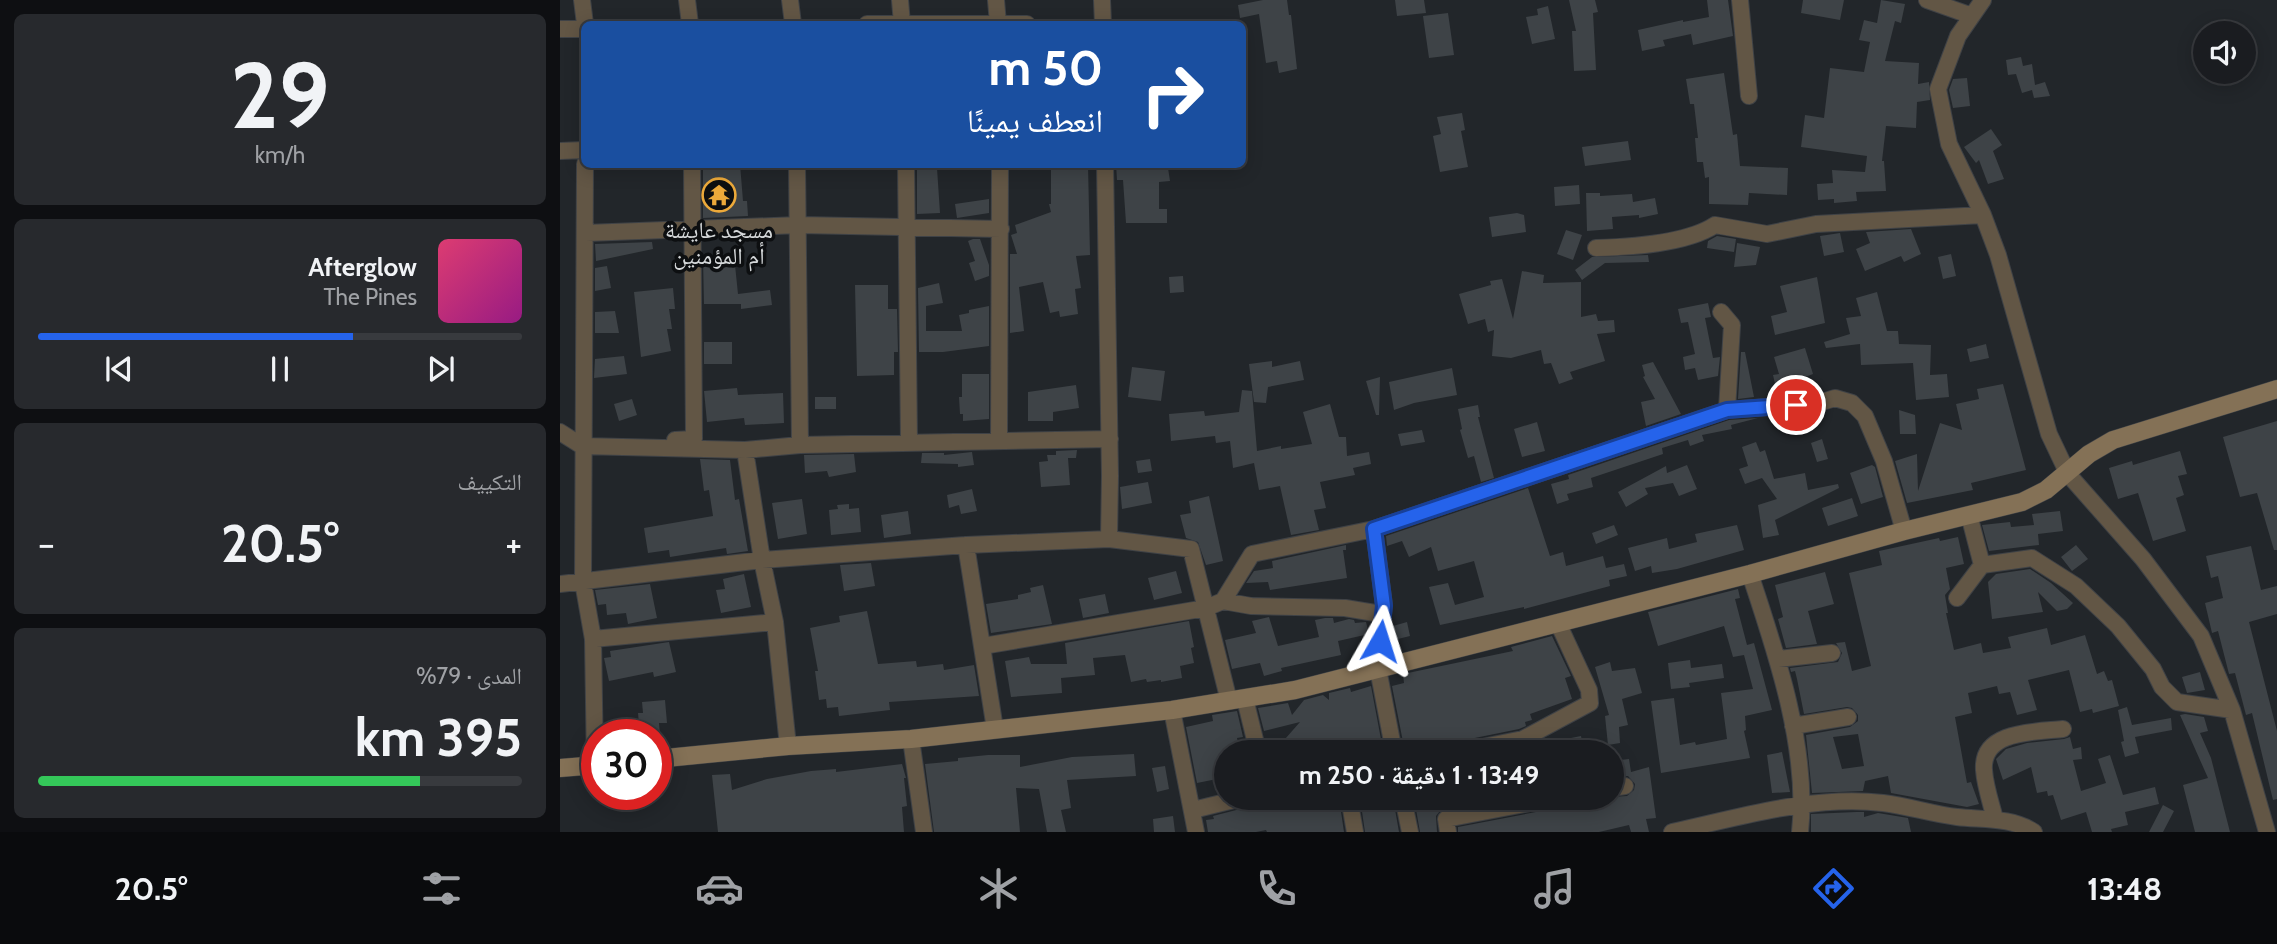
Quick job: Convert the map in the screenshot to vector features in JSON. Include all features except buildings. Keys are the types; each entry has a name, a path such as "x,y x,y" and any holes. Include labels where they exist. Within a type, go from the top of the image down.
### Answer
{"main road":[{"path":"672,757 788,746 911,739 1172,710 1294,690 2022,502 2046,490 2089,454 2113,440 2277,389"},
{"path":"560,768 581,766"}],"street":[{"path":"582,0 584,21"},
{"path":"687,0 690,21"},
{"path":"790,0 793,21"},
{"path":"900,0 902,21"},
{"path":"996,0 998,21"},
{"path":"1102,0 1103,21"},
{"path":"1740,0 1749,96"},
{"path":"1927,0 1970,8"},
{"path":"1983,0 1970,8 1938,89 1949,144 1983,215 1998,255 2049,434 2068,474 2143,559 2201,636 2232,710 2267,832"},
{"path":"560,29 581,27"},
{"path":"560,152 581,150"},
{"path":"585,168 583,582 593,639 595,719"},
{"path":"582,446 694,439 692,168"},
{"path":"797,168 800,445"},
{"path":"906,168 909,443"},
{"path":"999,440 1000,168"},
{"path":"1105,168 1109,539"},
{"path":"1596,248 1621,247 1702,234 1715,225 1767,234 1829,223 1983,215"},
{"path":"586,233 799,225 1001,229"},
{"path":"1721,312 1732,325 1727,410"},
{"path":"1223,601 1252,554 1374,529 1727,410 1819,403 1835,398 1852,403 1865,416 1904,531"},
{"path":"560,432 582,446 745,450 800,445 1110,439"},
{"path":"745,450 762,560 775,622 788,746"},
{"path":"1969,515 1982,565"},
{"path":"1374,529 1384,606 1381,614 1378,669 1392,740"},
{"path":"560,584 762,560 966,544 1109,539 1191,549 1206,608 1253,740"},
{"path":"966,544 995,729"},
{"path":"1957,598 1982,565 2032,558 2076,586 2118,626 2153,668 2162,687 2177,702 2232,710"},
{"path":"1750,574 1778,659 1793,726 1803,803 1800,832"},
{"path":"983,646 1206,608 1223,601 1251,606 1345,608 1381,614"},
{"path":"593,639 775,622"},
{"path":"1514,740 1523,738 1590,703 1589,690 1558,623"},
{"path":"1778,659 1832,653"},
{"path":"1172,710 1196,832"},
{"path":"1793,726 1848,717"},
{"path":"2002,824 1984,769 1986,755 2002,738 2014,734 2063,729"},
{"path":"911,739 924,832"},
{"path":"1672,832 1803,803 1884,803 2002,824 2024,825 2034,832"},
{"path":"1193,810 1214,805"},
{"path":"1351,810 1355,832"},
{"path":"1405,810 1410,832"},
{"path":"1448,832 1446,819 1493,810"}],"place":[{"name":"مسجد عايشة أم المؤمنين","path":"719,195"}],"route":[{"path":"1380,641 1384,606 1374,529 1727,410 1796,405"}]}
